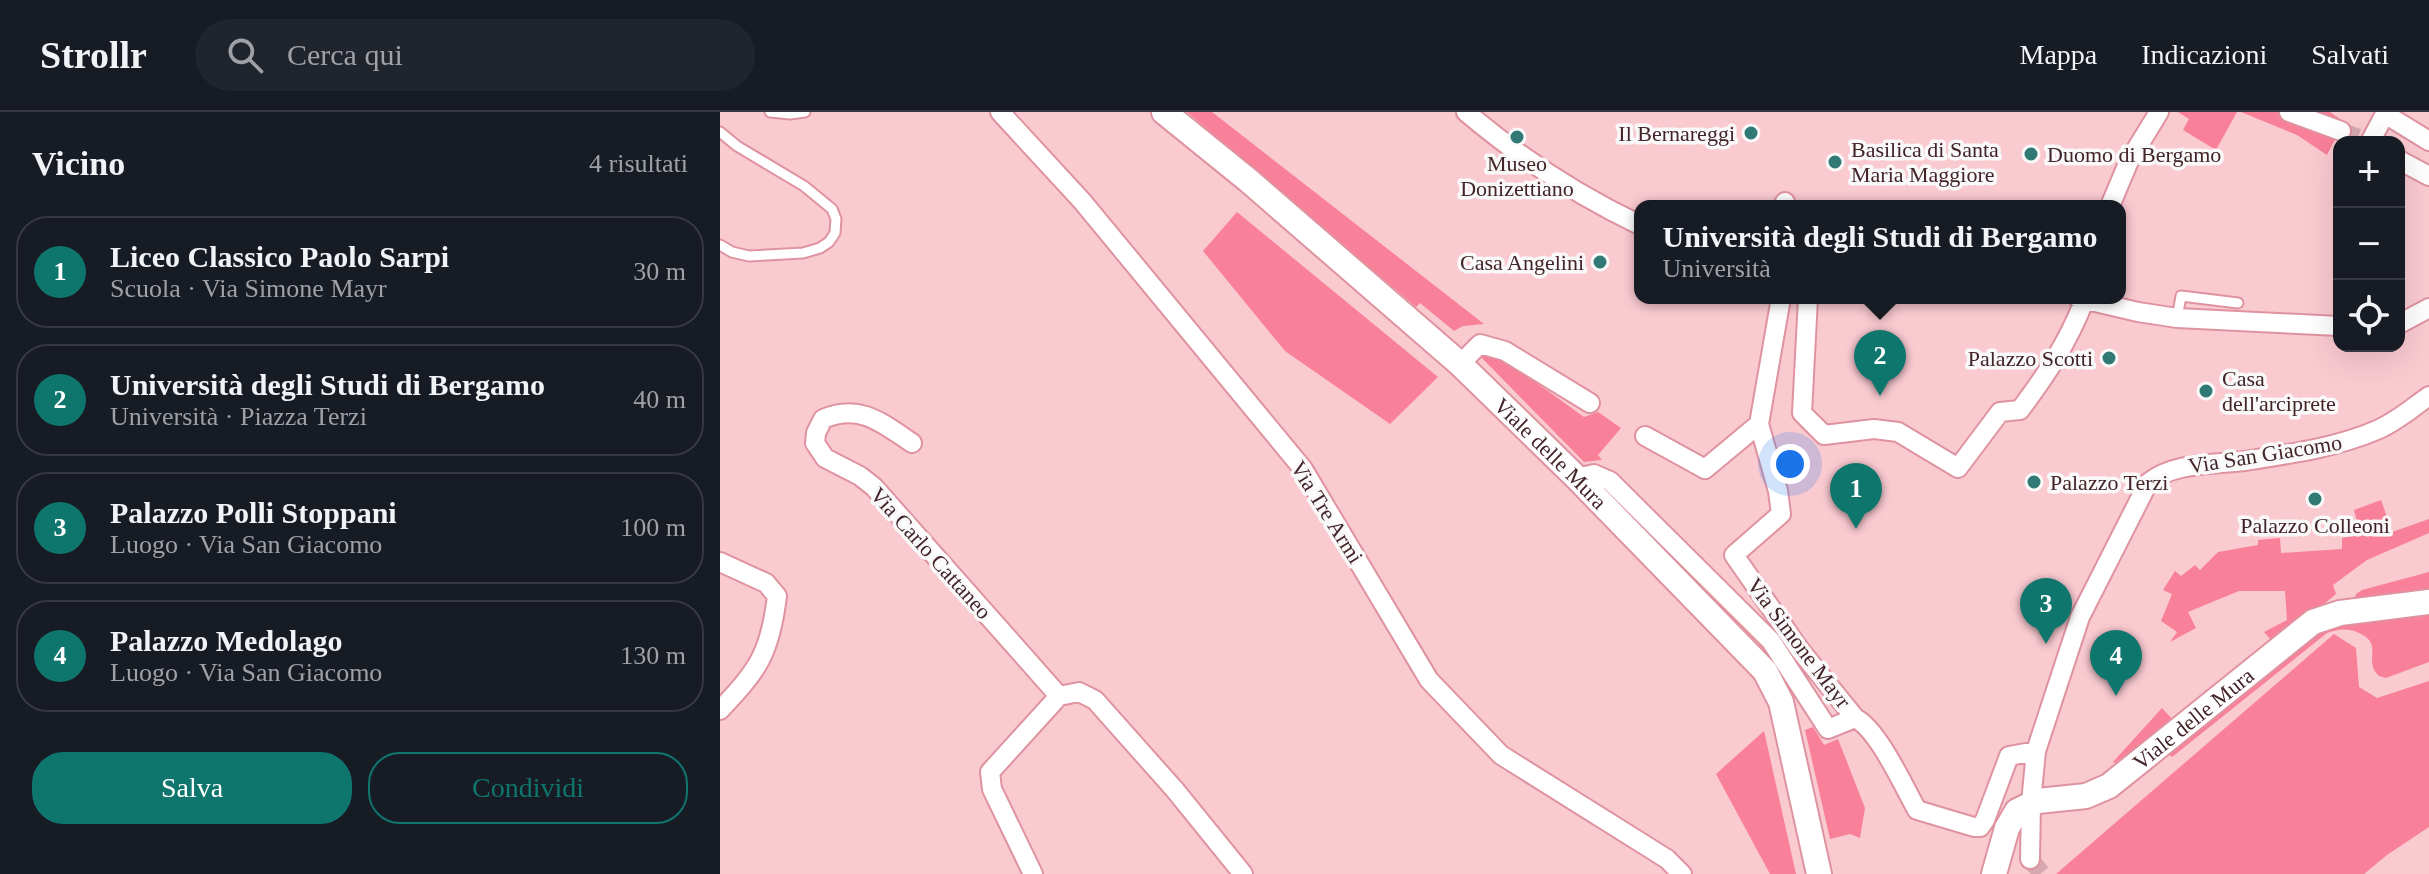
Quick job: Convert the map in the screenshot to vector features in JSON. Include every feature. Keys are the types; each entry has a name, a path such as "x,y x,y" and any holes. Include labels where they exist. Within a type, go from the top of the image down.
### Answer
{"street":[{"name":"Via Tre Armi","path":"1000,112 1082,201 1303,469 1429,680 1501,755 1667,859 1682,874"},
{"name":"Viale delle Mura","path":"1164,112 1248,180 1460,364 1577,478 1765,671 1781,702 1819,874"},
{"path":"1466,112 1506,146 1596,204 1634,222"},
{"path":"2113,200 2129,161 2159,112"},
{"path":"2289,112 2335,123"},
{"path":"2373,136 2386,113 2429,141"},
{"path":"2405,163 2429,176"},
{"name":"Via Simone Mayr","path":"1577,478 1594,474 1610,481 1771,641 1828,729 1859,720 1800,650 1734,555 1781,514 1778,491 1759,424 1780,304"},
{"path":"1808,304 1802,413 1824,435 1874,429 1898,432 1958,468 2000,412 2020,410 2065,345 2080,304"},
{"path":"2102,304 2177,318 2333,326"},
{"path":"2405,321 2429,308"},
{"path":"1460,364 1480,344 1505,351 1590,403"},
{"name":"Via San Giacomo","path":"2030,859 2036,751 2080,617 2148,483 2162,472 2182,467 2331,446 2379,430 2429,396"},
{"name":"Via Carlo Cattaneo","path":"912,443 865,414 838,412 823,419 815,443 825,458 874,487 1059,696"},
{"path":"1645,436 1705,469 1759,424"},
{"path":"720,562 766,583 777,596 768,647 749,680 720,710"},
{"name":"Viale delle Mura","path":"2031,803 2086,796 2109,786 2313,622 2361,609 2429,602"},
{"path":"1033,874 992,789 990,772 1059,696 1079,692 1095,700 1175,790 1243,874"},
{"path":"1859,720 1887,755 1917,810 1974,827 1980,827 1985,820 2009,756 2036,751"},
{"path":"1994,874 2012,819 2017,811 2031,803"}],"lane":[{"path":"770,112 805,112"},
{"path":"720,132 737,146 804,186 832,209 836,219 835,233 829,242 803,253 749,256 720,245"},
{"path":"2177,318 2181,296 2238,303"}],"shaded area":[{"path":"1187,112 1212,112 1484,324 1463,326 1454,331 1420,303 1416,307"},
{"path":"2178,112 2237,112 2216,150 2183,130 2189,119"},
{"path":"2241,112 2330,112 2344,122 2337,136 2333,136 2327,155 2297,135"},
{"path":"1237,212 1438,377 1390,424 1285,351 1203,251"},
{"path":"1487,347 1584,417 1598,412 1621,428 1598,455 1602,460 1584,462 1476,352"},
{"path":"2381,500 2392,532 2429,519 2429,533 2367,560 2333,585 2336,594 2323,605 2270,639 2264,632 2287,620 2285,591 2239,591 2188,612 2196,628 2170,642 2177,632 2161,621 2172,594 2163,590 2175,571 2181,576 2195,565 2200,570 2218,552 2258,545 2258,540 2280,538 2281,553 2342,549 2342,538 2360,534 2354,510"},
{"path":"2429,572 2429,590 2355,598 2362,590"},
{"path":"2429,615 2429,662 2386,678 2374,670 2371,643 2367,638 2347,630 2327,633 2172,757 2169,754 2325,629"},
{"path":"2334,634 2356,648 2359,687 2377,698 2429,681 2429,827 2364,874 2056,874"},
{"path":"2162,708 2173,720 2113,762"},
{"path":"1813,727 1824,745 1838,739 1865,808 1860,838 1850,834 1830,839 1805,730"},
{"path":"1764,731 1796,874 1770,874 1716,774"}],"tunnel":[{"path":"2341,131 2353,136"},
{"path":"2030,859 2042,874"}],"place":[{"name":"Il Bernareggi","path":"1751,133"},
{"name":"Museo Donizettiano","path":"1517,137"},
{"name":"Duomo di Bergamo","path":"2031,154"},
{"name":"Basilica di Santa Maria Maggiore","path":"1835,162"},
{"name":"Casa Angelini","path":"1600,262"},
{"name":"Palazzo Scotti","path":"2109,358"},
{"name":"Casa dell'arciprete","path":"2206,391"},
{"name":"Università degli Studi di Bergamo","path":"1880,396"},
{"name":"Palazzo Terzi","path":"2034,482"},
{"name":"Palazzo Colleoni","path":"2315,499"},
{"name":"Liceo Classico Paolo Sarpi","path":"1856,529"},
{"name":"Palazzo Polli Stoppani","path":"2046,644"},
{"name":"Palazzo Medolago","path":"2116,696"}]}
